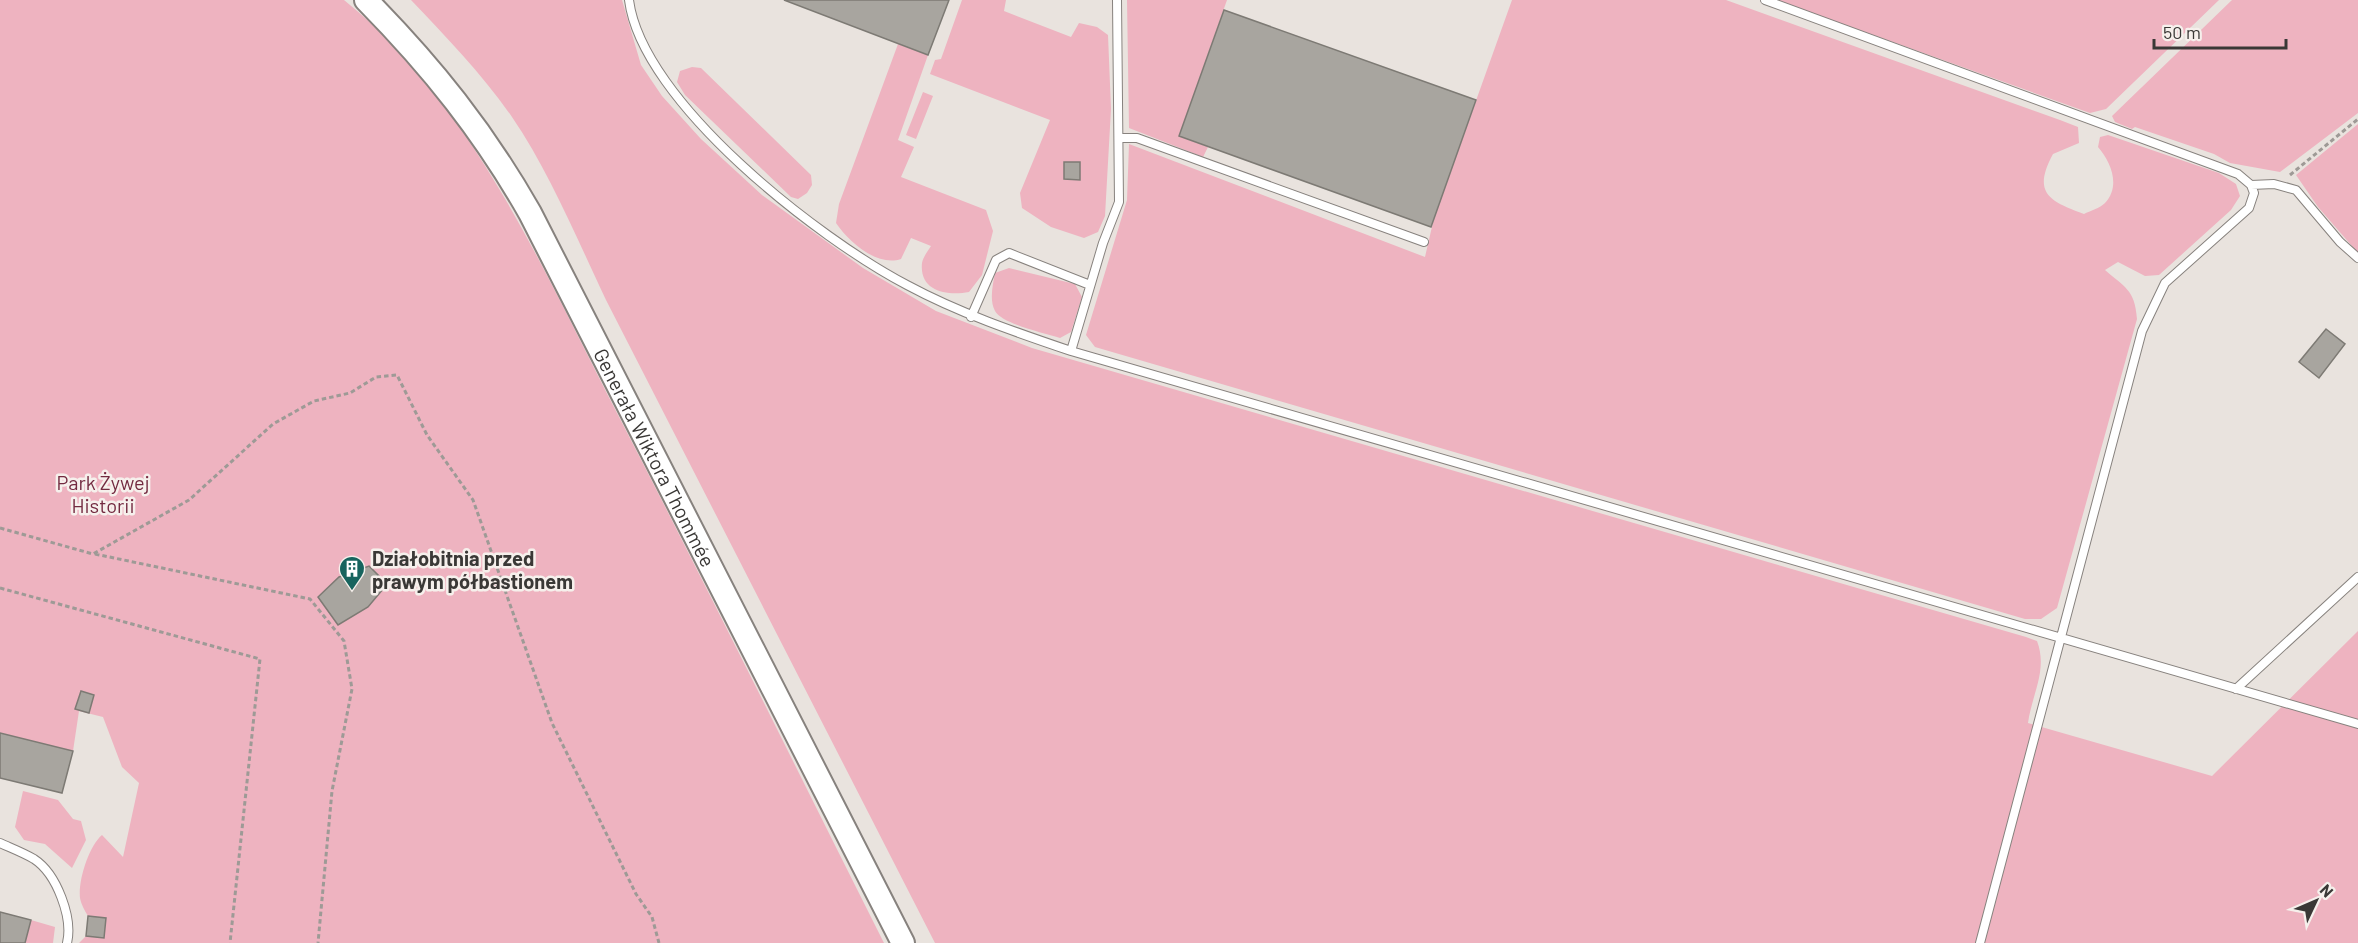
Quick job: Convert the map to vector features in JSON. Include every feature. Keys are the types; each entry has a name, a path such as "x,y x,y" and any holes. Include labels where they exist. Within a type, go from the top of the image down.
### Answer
{"main road":[{"name":"Generała Wiktora Thommée","path":"366,0 442,81 474,124 520,195 903,943"}],"lane":[{"path":"629,0 631,17 640,43 656,70 674,95 722,146 806,220 850,251 906,285 971,317 1071,351 2358,724"},
{"path":"1071,351 1090,285 1119,202 1117,0"},
{"path":"1765,0 2238,174 2251,185 2254,193 2249,208 2165,283 2142,331 1980,943"},
{"path":"1119,138 1137,138 1424,242"},
{"path":"2251,185 2278,185 2296,190 2340,242 2358,258"},
{"path":"971,317 996,260 1009,253 1090,285"},
{"path":"2236,689 2358,577"},
{"path":"0,843 36,860 53,880 62,897 70,928 67,943"}],"path":[{"path":"2278,185 2358,118"},
{"path":"93,554 189,500 273,424 314,401 350,393 376,377 397,375 427,435 473,500 552,723 636,894 652,918 658,943"},
{"path":"0,528 93,554 310,599 344,641 352,689 332,792 318,943"},
{"path":"0,588 260,659 230,943"}],"green space":[{"name":"Park Żywej Historii","path":"0,0 344,0 389,41 430,87 467,138 532,247 685,545 884,943 79,943 86,936 104,937 106,918 88,916 81,903 80,891 85,864 102,835 123,857 139,783 122,767 103,717 79,711 73,751 0,733"},
{"path":"411,0 622,0 641,65 662,96 701,139 762,195 863,268 936,311 1032,348 2037,641 2041,662 2040,672 2028,723 2212,776 2358,631 2358,943 935,943 606,300 526,138 489,86"},
{"path":"962,0 1006,0 1004,11 1071,37 1079,23 1097,27 1108,35 1111,109 1105,216 1098,232 1084,238 1051,227 1022,208 1020,193 1050,120 930,74 935,60 941,59"},
{"path":"1127,0 1227,0 1179,136 1208,147 1203,157 1129,128"},
{"path":"1512,0 1726,0 2060,120 2078,127 2079,143 2053,154 2044,178 2044,187 2053,200 2084,214 2098,208 2110,196 2112,174 2107,160 2098,147 2100,137 2108,135 2219,173 2236,184 2240,196 2231,210 2159,275 2145,276 2118,262 2105,270 2131,295 2137,319 2057,608 2041,619 2025,619 1095,347 1086,335 1127,200 1129,144 1425,257 1434,218"},
{"path":"1776,0 2219,0 2106,109 2090,113"},
{"path":"2232,0 2358,0 2358,113 2280,172 2230,163 2214,154 2135,127 2132,129 2115,122 2112,116"},
{"path":"898,44 928,55 898,140 914,147 901,177 986,210 993,231 982,275 969,292 952,293 936,290 925,280 922,263 931,246 911,238 901,259 892,261 883,259 873,256 856,245 836,223 839,204"},
{"path":"692,67 701,68 811,175 812,185 807,193 798,199 791,197 685,95 677,82 680,71"},
{"path":"923,92 933,96 916,139 906,135"},
{"path":"2358,124 2358,253 2318,207 2296,175"},
{"path":"1009,268 1075,284 1082,297 1071,332 1060,338 1015,324 999,316 992,302 995,273"},
{"path":"23,791 58,800 73,819 81,821 86,840 72,868 45,844 24,840 15,827"},
{"path":"31,920 55,927 53,943 25,943"}],"building":[{"path":"784,0 949,0 928,55"},
{"path":"1224,10 1476,100 1431,227 1179,136"},
{"path":"1064,162 1080,162 1080,180 1064,179"},
{"path":"2326,329 2345,344 2319,378 2299,362"},
{"name":"Działobitnia przed prawym półbastionem","path":"369,566 379,576 383,589 368,607 338,625 318,597 339,577"},
{"path":"81,691 94,695 89,713 75,709"},
{"path":"0,733 73,751 62,793 0,778"},
{"path":"0,912 31,920 25,943 0,943"},
{"path":"88,916 106,918 104,938 86,936"}],"place":[{"name":"Działobitnia przed prawym półbastionem","path":"352,592"}]}
